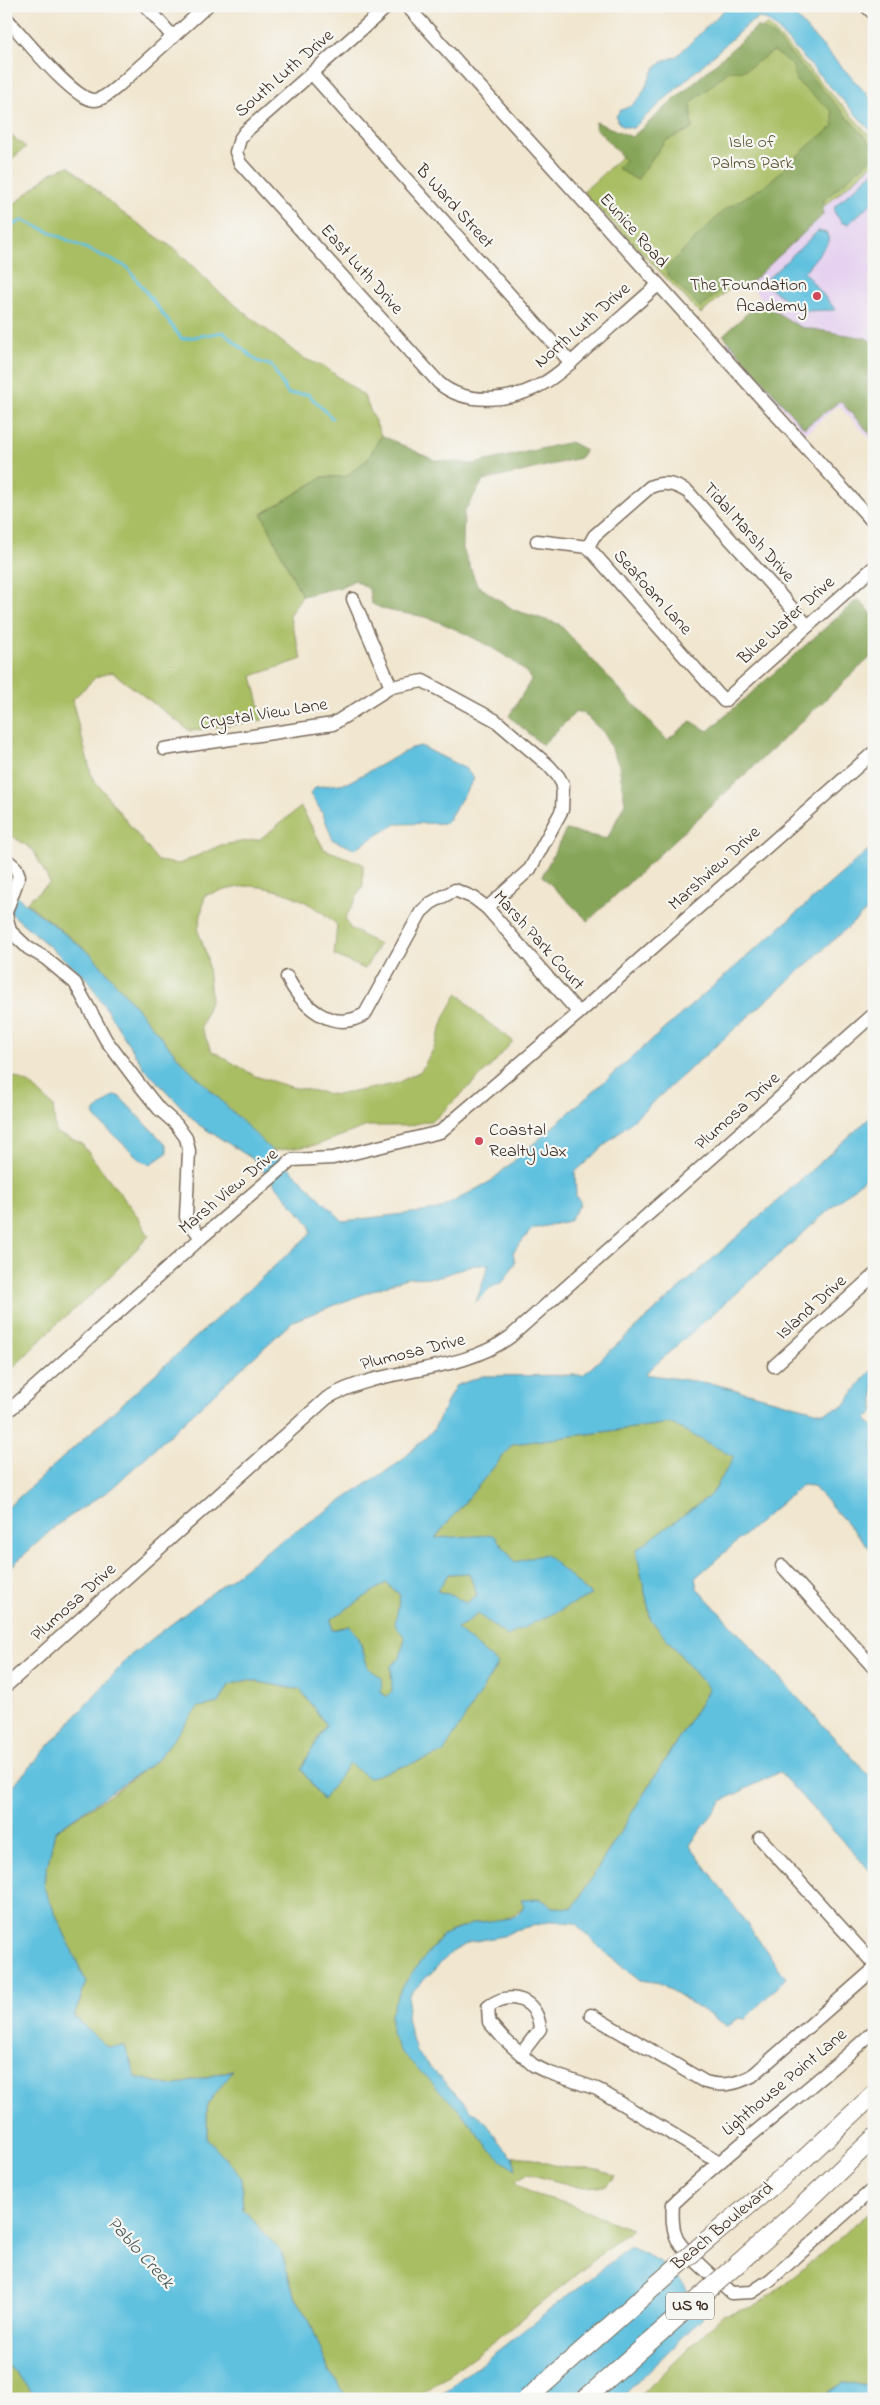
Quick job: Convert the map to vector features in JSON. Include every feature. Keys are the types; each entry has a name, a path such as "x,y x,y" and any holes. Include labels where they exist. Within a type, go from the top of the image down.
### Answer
{"highway":[{"name":"Beach Boulevard","path":"527,2399 706,2241 803,2160 874,2094"},
{"name":"US 90","path":"585,2399 796,2212 874,2138"}],"street":[{"path":"146,6 173,37"},
{"path":"6,18 70,87 85,98 95,100 107,95 117,87 207,6"},
{"name":"South Luth Drive","path":"236,152 240,138 245,132 388,6"},
{"name":"Eunice Road","path":"407,6 874,523"},
{"path":"866,6 874,14"},
{"name":"B Ward Street","path":"312,74 570,363"},
{"name":"East Luth Drive","path":"236,152 240,162 439,383 455,394 470,398"},
{"name":"North Luth Drive","path":"470,398 486,398 532,389 550,379 658,285"},
{"name":"Tidal Marsh Drive","path":"588,548 594,536 650,487 659,483 674,484 688,492 808,626"},
{"name":"Seafoam Lane","path":"537,541 588,548 724,701"},
{"name":"Blue Water Drive","path":"724,701 874,567"},
{"path":"353,599 391,687"},
{"name":"Crystal View Lane","path":"164,748 333,724 391,687 423,681 495,720 548,766 558,776 563,785 562,810 530,868 487,908"},
{"name":"Marshview Drive","path":"579,1013 874,752"},
{"path":"6,859 16,868 19,876 6,913 10,931 28,948 45,958 75,983 92,1011 106,1040 159,1109 176,1124 186,1138 189,1150 186,1217 201,1238"},
{"name":"Marsh Park Court","path":"287,977 295,994 312,1010 338,1022 354,1021 365,1014 421,912 431,903 454,890 474,898 487,908 579,1013"},
{"name":"Marsh View Drive","path":"6,1413 263,1183 292,1160 332,1158 440,1132 579,1013"},
{"name":"Plumosa Drive","path":"6,1686 327,1398 353,1386 457,1363 485,1352 510,1337 874,1014"},
{"name":"Island Drive","path":"774,1366 874,1275"},
{"path":"782,1566 874,1668"},
{"path":"760,1838 874,1964"},
{"path":"592,2015 705,2082 716,2085 738,2083 752,2076 874,1969"},
{"name":"Lighthouse Point Lane","path":"521,2054 540,2029 537,2013 529,2002 510,1998 495,2002 488,2007 490,2022 521,2054 533,2065 547,2072 597,2089 719,2162"},
{"name":"Lighthouse Point Lane","path":"874,2031 719,2162 673,2204 672,2222 678,2240 702,2267 731,2293 752,2292 770,2280 874,2188"}],"shaded area":[{"name":"The Foundation Academy","path":"874,163 874,443 838,405 805,434 725,344 771,306 741,279"}],"green space":[{"name":"Isle of Palms Park","path":"767,24 874,140 874,163 701,314 583,192"},
{"path":"758,26 775,37 874,147 874,156 824,200 823,215 748,285 728,284 701,308 669,276 665,269 724,210 767,184 814,141 834,126 832,111 796,81 793,66 774,51 745,70 729,71 691,103 692,129 665,141 637,180 617,168 625,160 595,127 596,122 632,137"},
{"path":"6,132 26,147 6,164"},
{"path":"69,166 120,211 176,250 219,292 301,357 328,369 364,396 381,435 368,459 345,477 323,477 262,514 302,596 289,615 302,659 252,676 263,720 190,731 112,672 96,677 72,700 92,777 158,861 179,864 221,845 260,839 301,807 324,849 363,864 363,885 345,919 350,928 379,945 365,969 334,955 337,925 318,910 297,898 275,890 251,886 205,895 198,931 207,956 211,998 201,1027 211,1050 255,1076 291,1087 337,1095 395,1084 421,1071 435,1046 445,1016 458,993 478,1015 513,1041 492,1065 434,1120 407,1126 367,1126 317,1145 272,1151 182,1062 93,956 26,902 50,883 33,850 6,832 6,211 51,173"},
{"path":"760,302 800,327 866,338 874,343 874,438 840,401 804,428 723,335"},
{"path":"381,435 434,460 473,464 571,442 586,450 580,458 483,481 464,512 463,549 477,585 514,610 559,624 667,740 691,721 708,731 858,599 874,616 874,654 588,921 542,876 566,830 607,839 625,803 619,765 604,733 582,712 576,712 542,745 509,716 531,680 526,672 503,654 472,637 434,620 378,607 371,603 369,589 355,580 341,587 302,596 262,514 323,477 345,477 368,459"},
{"path":"6,1073 30,1084 53,1106 56,1133 81,1143 136,1214 149,1236 97,1290 57,1324 6,1375"},
{"path":"670,1423 735,1457 712,1494 636,1550 651,1620 709,1689 573,1908 552,1907 541,1899 522,1900 524,1905 518,1912 509,1917 444,1935 397,1996 419,2070 461,2112 489,2148 516,2169 513,2157 532,2158 562,2167 594,2168 615,2177 606,2186 579,2187 528,2174 515,2182 535,2194 571,2205 632,2229 496,2340 415,2399 349,2399 329,2371 308,2317 294,2295 282,2253 243,2209 241,2177 207,2138 207,2105 232,2070 173,2086 136,2077 125,2046 107,2047 74,2017 86,1982 43,1886 55,1831 113,1793 157,1760 198,1707 219,1703 229,1685 247,1680 301,1690 326,1725 301,1769 323,1800 349,1762 457,1629 478,1614 515,1563 435,1538 513,1444"},
{"path":"469,1573 477,1595 466,1603 451,1595 437,1591 448,1574"},
{"path":"386,1583 400,1595 396,1624 405,1638 400,1658 391,1666 392,1691 386,1697 381,1691 382,1678 368,1668 359,1638 350,1626 332,1630 331,1619"},
{"path":"874,2209 874,2385 843,2383 818,2399 637,2399 723,2315 753,2307 779,2289"},
{"path":"6,2363 32,2392 33,2399 6,2399"}],"water":[{"path":"728,6 786,6 874,102 874,134 775,27 765,19 758,18 748,24 633,128 620,124 616,116 621,110 631,106 641,96 655,68 664,61 677,56"},
{"path":"874,171 874,201 848,224 842,223 834,212 835,206"},
{"path":"818,231 827,233 829,242 804,272 836,310 802,311 763,283"},
{"path":"421,746 466,769 474,779 446,823 396,824 354,849 333,840 322,812 310,794 316,787 347,783 412,748"},
{"path":"874,845 874,904 575,1172 576,1196 581,1203 569,1221 532,1229 513,1252 515,1263 504,1281 490,1288 476,1302 489,1264 468,1266 440,1277 406,1278 293,1321 111,1489 57,1525 6,1571 6,1509 311,1233 310,1225 253,1159 199,1125 144,1068 87,979 6,909 6,888 93,956 182,1062 343,1221 438,1210 491,1181"},
{"path":"114,1096 119,1096 167,1146 167,1153 151,1164 143,1162 94,1117 95,1111"},
{"name":"Pablo Creek","path":"874,1114 874,1170 645,1374 714,1384 823,1413 844,1406 864,1378 874,1368 874,1412 866,1419 874,1428 874,1553 813,1486 802,1485 695,1578 697,1588 874,1781 874,1875 779,1772 722,1801 690,1845 786,1978 745,2019 738,2018 727,2026 660,1983 640,1980 602,1950 575,1923 553,1921 515,1930 503,1936 470,1942 452,1952 409,1995 407,2016 416,2052 471,2110 487,2123 499,2143 513,2157 516,2169 502,2161 489,2148 461,2112 400,2051 391,2033 391,2014 397,1996 411,1974 443,1935 474,1923 511,1918 520,1913 524,1905 521,1900 541,1899 552,1907 573,1908 709,1689 651,1620 636,1550 712,1494 734,1457 670,1423 513,1444 435,1538 494,1535 515,1562 545,1554 591,1595 507,1636 478,1614 457,1629 498,1664 443,1753 368,1778 349,1763 323,1800 301,1769 326,1725 301,1690 247,1680 229,1685 219,1703 198,1707 157,1760 55,1831 43,1886 86,1982 74,2017 107,2047 125,2046 136,2077 173,2086 233,2070 207,2105 207,2138 241,2177 243,2209 282,2253 294,2295 308,2317 329,2371 349,2399 33,2399 32,2392 6,2363 6,1793 131,1655 272,1547 400,1462 434,1429 455,1386 483,1376 583,1375","holes":["469,1573 477,1595 466,1603 451,1595 437,1591 448,1574","386,1583 400,1595 395,1624 405,1638 400,1658 391,1666 392,1691 386,1697 381,1691 382,1678 368,1668 359,1638 350,1626 332,1630 331,1619"]},
{"path":"630,2247 659,2261 683,2283 703,2317 620,2399 436,2399"},
{"path":"843,2383 874,2385 874,2399 818,2399"}],"waterway":[{"path":"6,229 23,220 127,267 182,339 223,332 257,361 272,366 288,394 308,394 332,418"}],"place":[{"name":"The Foundation Academy","path":"817,296"},
{"name":"Coastal Realty Jax","path":"479,1141"}]}
